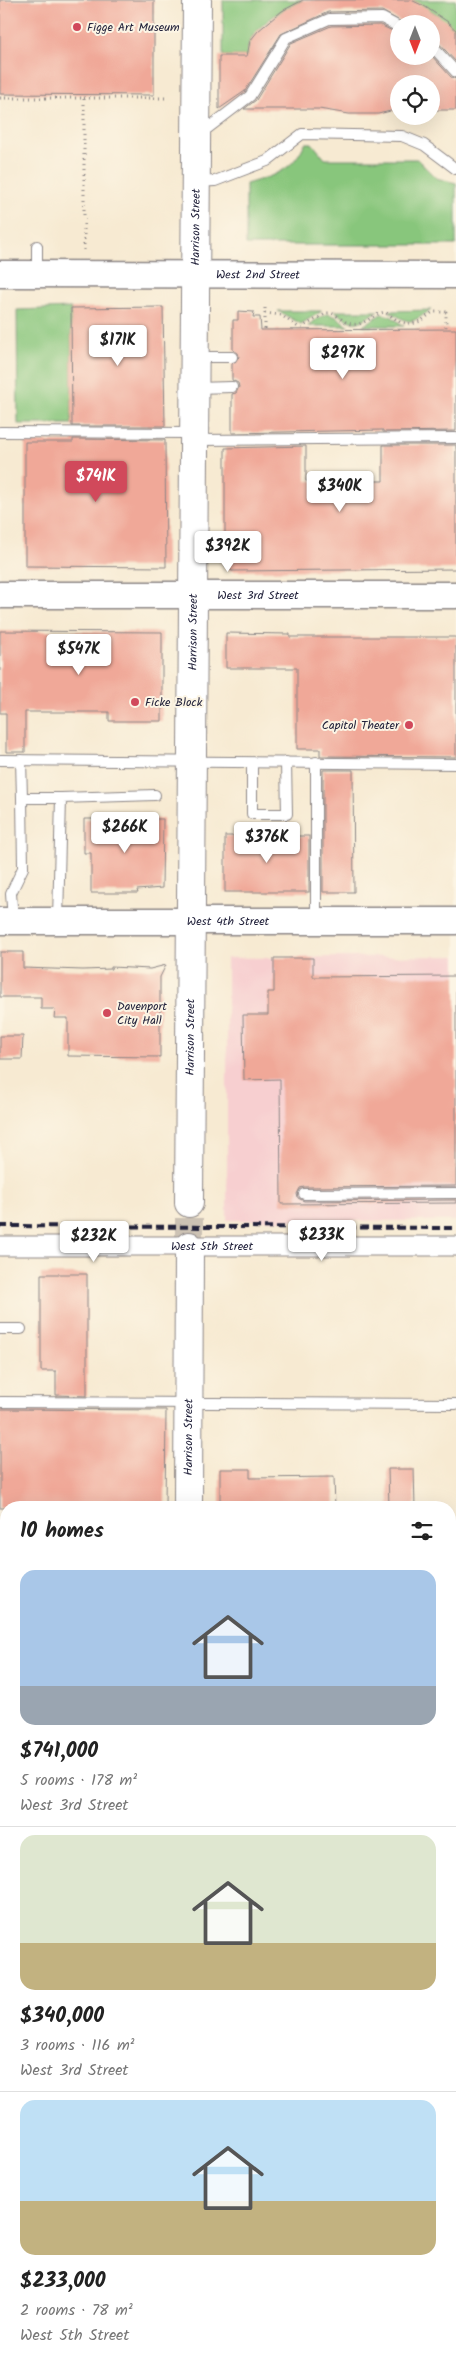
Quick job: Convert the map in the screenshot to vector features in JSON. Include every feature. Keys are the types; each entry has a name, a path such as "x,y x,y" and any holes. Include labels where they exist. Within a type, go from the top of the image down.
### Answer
{"highway":[{"name":"Harrison Street","path":"189,1203 194,182 197,0"},
{"name":"Harrison Street","path":"188,1501 189,1246"}],"main road":[{"name":"West 2nd Street","path":"0,274 456,275"},
{"name":"West 3rd Street","path":"0,595 456,595"},
{"name":"West 4th Street","path":"6,921 456,921"}],"street":[{"name":"West 5th Street","path":"0,1246 456,1246"}],"lane":[{"path":"195,126 208,128 250,96 286,38 328,19 382,18 390,22"},
{"path":"440,55 456,72"},
{"path":"194,182 215,181 267,161 302,134 402,136 424,145 456,170"},
{"path":"38,246 38,274"},
{"path":"194,356 232,356"},
{"path":"194,388 232,388"},
{"path":"0,432 456,438"},
{"path":"0,760 456,764"},
{"path":"6,921 11,893 22,868 21,760"},
{"path":"252,762 252,814 287,814 286,762"},
{"path":"316,762 316,921"},
{"path":"22,798 155,796"},
{"path":"58,921 61,798"},
{"path":"304,1194 456,1193"},
{"path":"0,1329 21,1329"},
{"path":"0,1402 456,1404"}],"path":[{"path":"0,98 165,98"},
{"path":"84,98 84,250"},
{"path":"265,308 265,330"},
{"path":"265,313 281,315 298,327 302,327 327,313 336,315 347,323 357,324 366,322 376,314 385,312 400,322 411,324 421,321 433,312 446,312 446,329"}],"shaded area":[{"path":"456,956 456,1221 227,1220 227,958"}],"green space":[{"path":"223,0 303,0 281,11 254,34 248,46 247,56 223,56"},
{"path":"411,0 456,0 456,30 440,15"},
{"path":"305,143 312,143 325,159 417,159 436,178 456,183 456,245 246,245 246,184 282,171 300,153"},
{"path":"71,308 72,424 18,424 17,310"},
{"path":"431,310 410,321 402,319 389,311"},
{"path":"278,311 322,311 301,324"},
{"path":"334,311 378,311 360,321 352,322"},
{"path":"328,314 337,317 348,326 308,326 318,318"},
{"path":"381,314 391,316 404,326 363,326"}],"building":[{"name":"Figge Art Museum","path":"0,0 154,0 154,95 0,94"},
{"path":"303,0 411,0 438,15 390,16 382,11 328,12 281,34 245,91 219,109 219,56 247,56 250,41 258,31 282,11"},
{"path":"440,17 456,30 456,62 440,44"},
{"path":"380,25 390,30 390,65 440,65 451,77 456,79 456,110 440,110 440,75 390,75 390,111 378,114 349,114 319,109 244,109 256,100 291,43 331,26"},
{"path":"163,307 165,426 72,426 71,308"},
{"path":"238,311 254,312 253,317 260,317 261,330 456,329 456,431 383,432 383,430 232,433 232,394 236,393 239,387 238,383 232,380 232,364 239,357 238,353 233,350 233,320 238,320"},
{"path":"73,439 165,440 166,567 25,566 25,442 73,442"},
{"path":"383,445 456,445 456,569 232,571 225,566 225,448 306,446 306,481 383,481"},
{"path":"0,631 162,632 162,721 109,721 109,712 25,712 25,752 6,752 6,713 0,713"},
{"path":"226,633 290,634 290,637 456,637 456,757 320,756 320,749 297,749 297,668 226,668"},
{"path":"323,770 353,770 354,892 323,892"},
{"path":"84,819 163,819 162,888 137,890 138,893 91,893 91,853 84,853"},
{"path":"225,836 309,836 309,892 225,892"},
{"name":"Davenport City Hall","path":"0,952 23,952 23,968 83,970 111,969 111,967 150,969 166,965 160,977 160,1057 68,1056 68,1018 54,1018 55,1009 41,1009 41,997 0,997"},
{"path":"274,958 313,958 313,977 456,976 456,1186 304,1187 300,1188 297,1194 298,1198 304,1201 456,1200 456,1203 281,1204 280,1079 244,1080 243,1015 268,1015 268,992 274,992"},
{"path":"0,1036 23,1036 22,1059 0,1059"},
{"path":"41,1274 87,1274 87,1396 56,1395 56,1371 41,1371"},
{"path":"0,1409 166,1410 165,1501 0,1501"},
{"path":"220,1469 250,1469 250,1478 334,1477 335,1501 220,1501"},
{"path":"388,1469 414,1469 415,1501 389,1501"}],"tunnel":[{"path":"189,1203 189,1246"}],"railway":[{"path":"0,1226 456,1228"}],"place":[{"name":"Figge Art Museum","path":"77,27"},
{"name":"Ficke Block","path":"135,702"},
{"name":"Capitol Theater","path":"409,725"},
{"name":"Davenport City Hall","path":"107,1013"}]}
